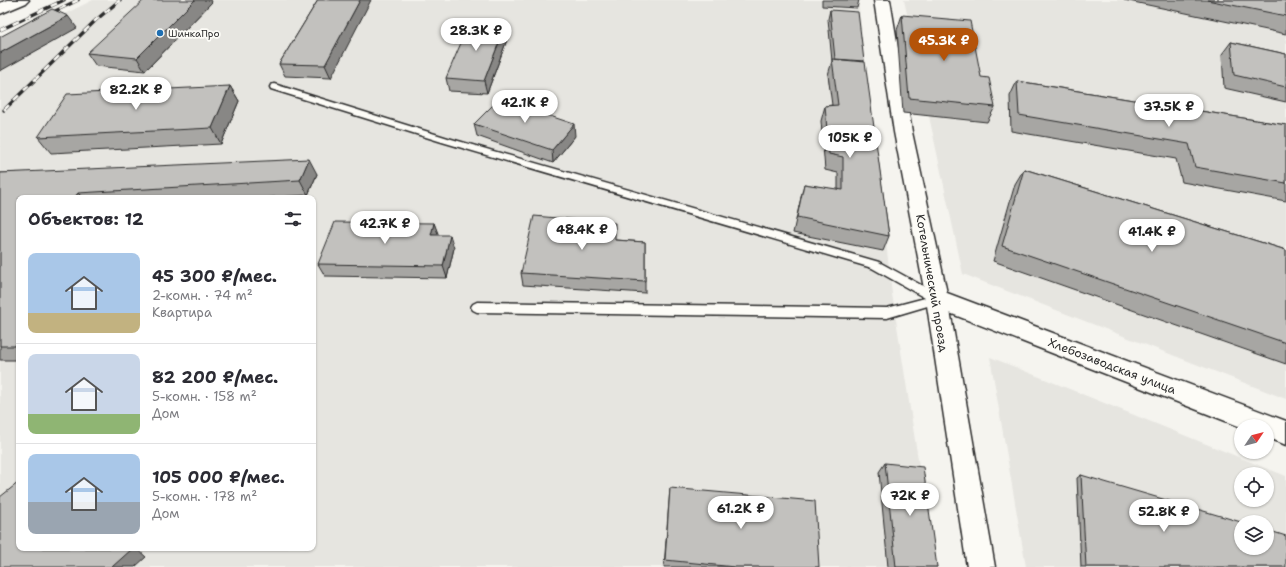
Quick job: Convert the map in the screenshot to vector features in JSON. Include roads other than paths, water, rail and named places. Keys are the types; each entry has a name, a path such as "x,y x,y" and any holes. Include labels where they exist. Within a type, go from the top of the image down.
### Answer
{"street":[{"path":"0,10 21,0"},
{"name":"Котельнический проезд","path":"882,0 903,132 937,299 981,567"},
{"name":"Хлебозаводская улица","path":"937,299 1286,433"}],"lane":[{"path":"274,87 445,140 876,265 937,299"},
{"path":"478,307 887,313 937,299"}],"railway":[{"path":"0,30 64,0"},
{"path":"47,15 78,0"},
{"path":"4,110 96,20 120,0"}],"place":[{"name":"ШинкаПро","path":"160,33"}]}
